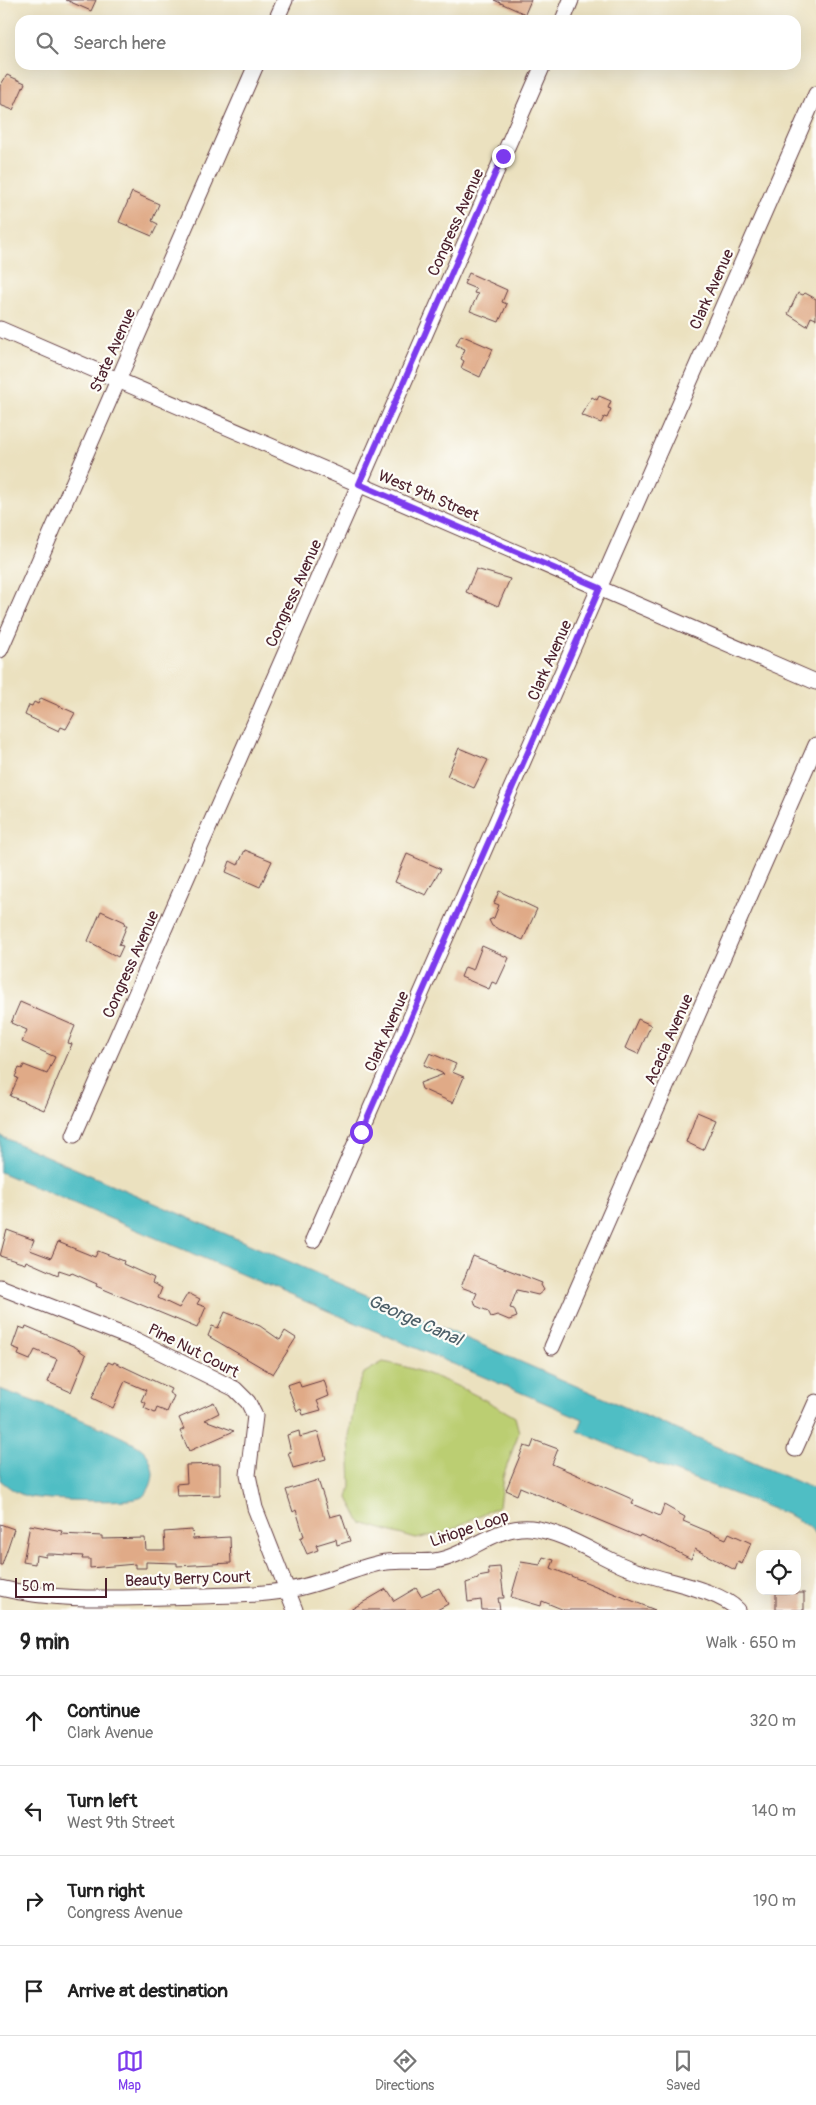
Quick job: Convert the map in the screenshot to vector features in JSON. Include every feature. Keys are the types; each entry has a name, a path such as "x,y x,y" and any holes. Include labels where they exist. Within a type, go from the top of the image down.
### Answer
{"street":[{"path":"278,15 285,0"},
{"path":"564,15 571,0"},
{"name":"State Avenue","path":"0,650 254,70"},
{"name":"Congress Avenue","path":"74,1135 541,70"},
{"name":"Clark Avenue","path":"313,1240 816,94"},
{"name":"West 9th Street","path":"0,329 816,682"},
{"name":"Acacia Avenue","path":"552,1347 816,745"},
{"name":"Pine Nut Court","path":"0,1287 136,1340 235,1389 248,1402 255,1416 248,1475 255,1508 267,1543 295,1610"},
{"path":"795,1449 816,1402"},
{"name":"Liriope Loop","path":"288,1590 380,1563 404,1559 433,1561 450,1556 486,1537 510,1529 531,1528 556,1535 631,1569 723,1598 738,1610"},
{"name":"Beauty Berry Court","path":"0,1588 53,1597 92,1600 223,1596 288,1590"}],"green space":[{"path":"383,1362 400,1365 434,1376 485,1400 515,1417 519,1432 503,1477 499,1506 446,1532 416,1539 361,1523 348,1498 351,1486 349,1436 356,1393 364,1373"}],"water":[{"name":"George Canal","path":"0,1136 816,1490 816,1536 810,1527 789,1515 647,1461 578,1431 583,1419 0,1172"},
{"path":"0,1389 100,1427 136,1445 147,1454 152,1468 152,1479 147,1492 142,1497 134,1499 104,1501 66,1500 26,1496 9,1487 0,1480"}],"building":[{"path":"66,0 96,0 91,11"},
{"path":"494,0 531,0 525,14"},
{"path":"7,75 25,83 13,110 0,105 0,86"},
{"path":"132,192 159,204 152,221 158,224 152,236 119,222"},
{"path":"469,273 507,290 502,302 507,304 499,322 470,311 478,294 474,293 476,289 464,284"},
{"path":"798,293 803,295 805,293 816,299 816,319 811,317 807,326 788,314"},
{"path":"461,335 493,349 480,377 461,368 464,361 461,359 465,349 456,345"},
{"path":"599,396 611,401 608,408 611,409 607,418 604,417 601,423 581,415 592,397 597,400"},
{"path":"476,569 510,579 498,606 466,592"},
{"path":"41,698 75,713 66,729 61,727 59,731 25,715 29,705 32,706 34,702 38,704"},
{"path":"459,748 488,760 474,788 447,776"},
{"path":"245,850 272,861 260,887 226,872 230,861 238,865"},
{"path":"407,854 441,869 426,895 395,882"},
{"path":"499,891 537,909 523,940 492,926 489,920 494,918 499,905 494,903"},
{"path":"101,911 125,922 124,925 127,925 119,945 123,946 118,957 88,941"},
{"path":"482,946 509,958 497,984 492,982 489,989 461,977 465,967 473,970"},
{"path":"20,1002 75,1026 68,1043 72,1044 44,1110 10,1096 18,1078 15,1077 19,1068 22,1069 24,1065 47,1074 55,1057 22,1042 27,1030 11,1023"},
{"path":"638,1019 651,1025 638,1054 625,1048"},
{"path":"430,1053 456,1064 452,1072 464,1077 453,1103 422,1089 420,1083 444,1074 424,1065"},
{"path":"697,1112 716,1120 703,1150 686,1142"},
{"path":"7,1230 34,1240 30,1250 51,1258 58,1242 95,1257 98,1251 124,1261 123,1264 154,1278 152,1283 162,1288 158,1298 179,1308 188,1293 200,1299 197,1304 206,1307 197,1328 96,1286 97,1284 72,1273 59,1270 58,1275 26,1261 25,1264 0,1256"},
{"path":"473,1256 542,1283 541,1285 544,1290 538,1295 517,1290 510,1308 514,1309 517,1317 509,1320 497,1315 491,1317 488,1311 476,1306 474,1300 477,1293 461,1287"},
{"path":"225,1312 260,1326 280,1340 285,1331 296,1338 273,1374 208,1336 212,1326 218,1328"},
{"path":"26,1326 75,1347 86,1355 71,1392 48,1382 57,1359 35,1350 30,1360 18,1355 20,1350 12,1347 19,1327 25,1329"},
{"path":"108,1362 113,1364 114,1362 171,1389 169,1393 174,1396 167,1412 157,1408 155,1413 144,1408 146,1403 141,1401 146,1390 125,1381 113,1408 92,1398"},
{"path":"324,1380 329,1396 317,1401 321,1410 303,1415 301,1409 297,1411 287,1385 299,1381 301,1387"},
{"path":"214,1402 219,1413 205,1420 234,1431 189,1451 180,1431 184,1429 179,1418"},
{"path":"299,1431 300,1437 318,1432 326,1459 293,1468 288,1452 291,1452 287,1435"},
{"path":"534,1440 558,1449 552,1464 634,1500 632,1504 660,1516 664,1505 685,1517 683,1521 726,1539 729,1533 751,1543 742,1564 738,1562 735,1570 695,1549 691,1559 664,1545 640,1535 639,1537 520,1487 517,1495 506,1490 524,1446 531,1448"},
{"path":"220,1464 220,1495 177,1496 176,1484 187,1483 186,1465"},
{"path":"318,1480 330,1517 341,1514 350,1541 337,1545 336,1539 316,1545 318,1550 307,1554 300,1538 304,1536 296,1510 293,1512 286,1490"},
{"path":"0,1524 14,1529 2,1565 0,1565"},
{"path":"30,1525 62,1531 61,1534 102,1536 102,1539 145,1538 146,1550 165,1550 164,1532 192,1530 193,1539 230,1537 231,1563 177,1566 177,1563 146,1562 146,1568 135,1568 135,1564 90,1568 90,1559 82,1559 83,1556 52,1554 46,1554 46,1557 36,1555 35,1564 23,1562"},
{"path":"543,1557 554,1560 551,1568 655,1610 564,1610 542,1601 541,1606 511,1597 521,1562 540,1565"},
{"path":"500,1567 504,1598 498,1598 500,1610 482,1610 481,1600 468,1602 466,1583 478,1579 478,1577 489,1575 488,1568"},
{"path":"416,1588 421,1596 439,1588 448,1604 437,1610 350,1610 386,1589 394,1601"},
{"path":"801,1593 804,1593 804,1610 776,1610 776,1595 801,1595"}],"route":[{"path":"361,1132 600,588 359,484 503,156"}]}
